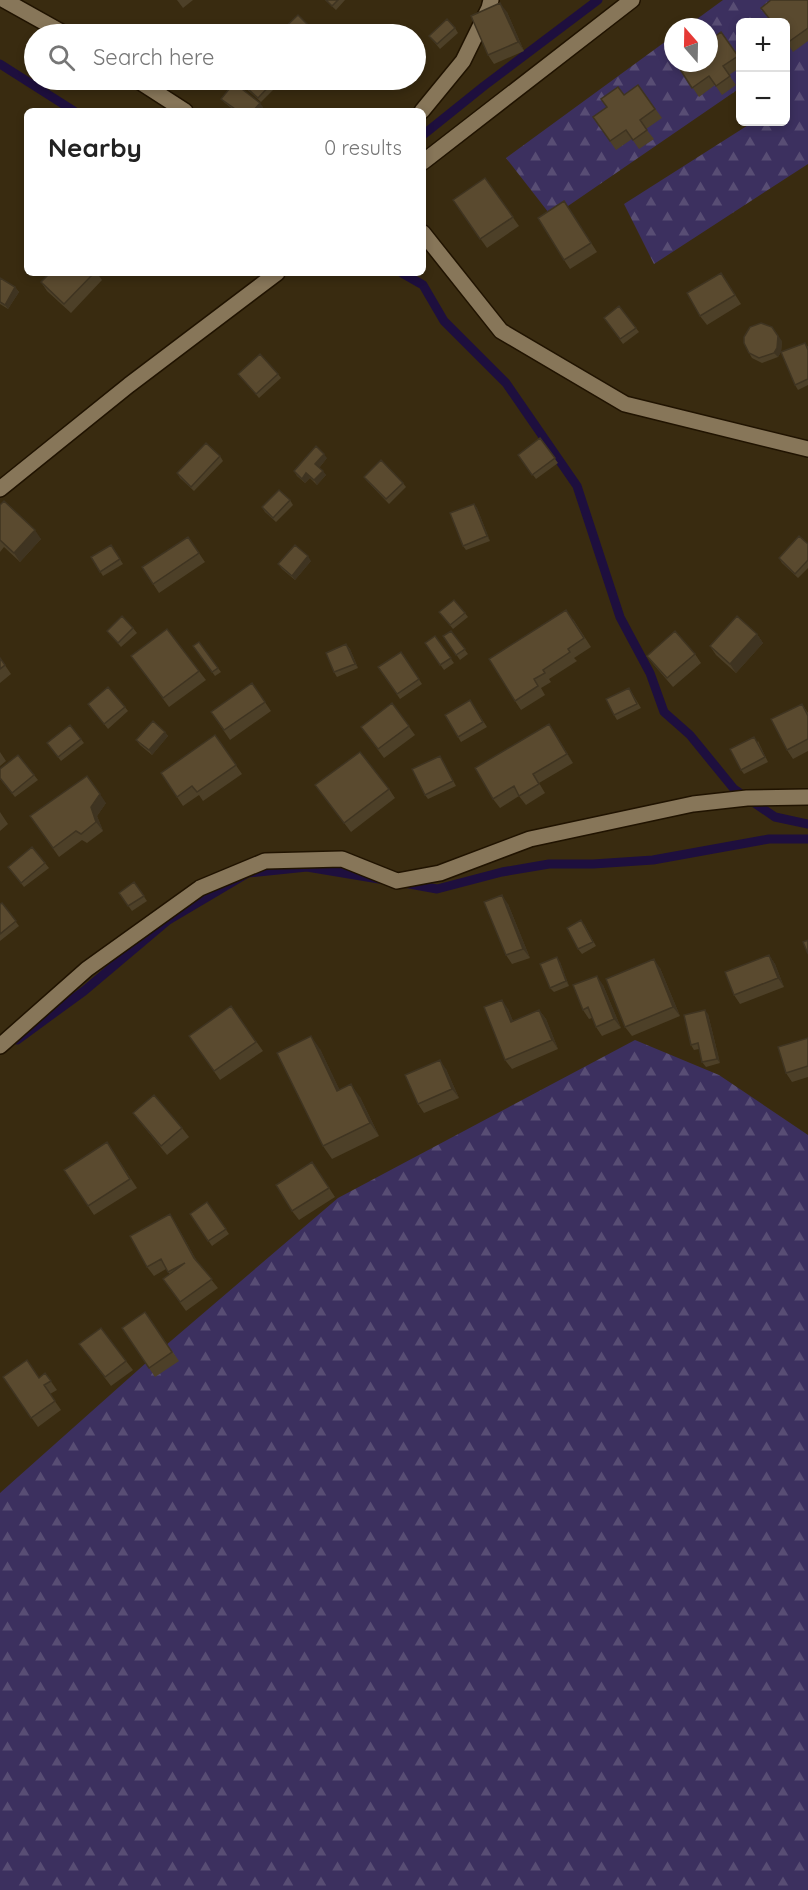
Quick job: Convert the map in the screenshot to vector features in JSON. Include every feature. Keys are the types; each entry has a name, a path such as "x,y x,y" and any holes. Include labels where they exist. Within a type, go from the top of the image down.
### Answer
{"street":[{"path":"4,0 47,24"},
{"path":"425,108 464,61 491,0"},
{"path":"426,160 632,0"},
{"path":"152,90 180,108"},
{"path":"426,237 501,331 625,404 808,449"},
{"path":"0,489 129,385 273,276"},
{"path":"0,1046 87,969 200,888 265,861 342,859 397,881 440,873 530,839 693,804 747,798 808,797"}],"green space":[{"path":"723,0 808,0 808,164 654,264 624,204 747,126 790,126 790,18 736,18 736,91 552,217 506,158 664,43 664,72 718,72 718,18 698,18"},
{"path":"635,1040 719,1075 808,1135 808,1890 0,1890 0,1493 165,1346 338,1198"}],"building":[{"path":"326,0 338,0 332,6"},
{"path":"771,0 808,0 808,28 790,41 790,18 769,18 761,8"},
{"path":"500,3 518,42 488,55 471,16"},
{"path":"298,15 307,24 289,24"},
{"path":"447,19 455,28 437,44 429,36"},
{"path":"721,32 736,53 736,57 723,66 730,76 716,86 709,76 692,88 682,72 718,72 718,34"},
{"path":"638,85 655,109 640,120 647,130 633,140 626,130 610,141 593,117 607,107 601,99 618,87 624,95"},
{"path":"228,90 243,90 260,103 256,108 234,108 221,99"},
{"path":"249,90 266,90 258,98"},
{"path":"485,178 513,217 480,239 453,200"},
{"path":"564,201 591,243 564,260 538,218"},
{"path":"721,273 735,295 700,316 687,293"},
{"path":"47,276 91,276 64,304 41,282"},
{"path":"0,278 15,287 5,305 0,302"},
{"path":"619,306 636,328 620,339 604,318"},
{"path":"761,323 772,327 778,336 774,353 759,358 749,353 744,337 750,327"},
{"path":"805,343 808,350 808,379 795,385 781,352"},
{"path":"260,354 278,374 256,394 238,374"},
{"path":"540,438 555,458 532,475 518,455"},
{"path":"206,443 220,456 191,487 177,473"},
{"path":"316,446 324,454 315,464 323,471 314,480 306,473 302,479 294,471"},
{"path":"381,460 403,483 386,499 364,477"},
{"path":"279,490 290,500 273,518 262,507"},
{"path":"4,501 35,530 14,553 0,540 0,505"},
{"path":"474,504 487,536 463,546 450,513"},
{"path":"799,536 808,544 808,560 795,574 779,558"},
{"path":"188,537 199,553 153,584 142,567"},
{"path":"111,545 120,559 100,572 91,557"},
{"path":"295,545 308,556 292,576 278,564"},
{"path":"454,600 465,613 450,625 439,612"},
{"path":"566,610 584,638 568,649 570,652 543,670 545,673 534,679 538,686 515,701 489,659"},
{"path":"122,616 133,628 118,643 107,631"},
{"path":"737,616 757,634 730,664 710,646"},
{"path":"167,629 199,671 163,698 131,656"},
{"path":"451,631 465,649 456,655 443,636"},
{"path":"675,631 695,654 667,678 647,656"},
{"path":"435,636 451,658 440,665 425,643"},
{"path":"199,642 218,668 212,672 193,646"},
{"path":"346,644 355,664 334,672 326,653"},
{"path":"401,652 419,679 397,694 378,667"},
{"path":"0,658 5,665 0,669"},
{"path":"252,683 265,702 224,730 211,712"},
{"path":"108,687 125,707 104,724 88,704"},
{"path":"629,688 637,704 614,715 606,699"},
{"path":"470,700 483,722 458,737 445,715"},
{"path":"392,703 409,726 378,749 361,727"},
{"path":"802,704 808,716 808,739 787,750 771,719"},
{"path":"153,721 165,732 149,750 136,740"},
{"path":"549,724 567,754 533,774 539,784 519,796 514,786 493,799 475,768"},
{"path":"70,725 81,739 58,757 47,743"},
{"path":"215,735 236,765 197,792 192,786 177,797 161,773"},
{"path":"754,737 765,757 741,770 730,749"},
{"path":"360,752 389,789 344,823 315,785"},
{"path":"18,755 34,775 12,793 0,778 0,769"},
{"path":"440,756 453,781 425,795 412,769"},
{"path":"87,776 100,794 91,807 96,822 81,834 76,831 53,848 30,816"},
{"path":"32,847 45,863 21,883 8,867"},
{"path":"134,882 144,896 128,906 119,893"},
{"path":"502,895 523,949 506,955 484,902"},
{"path":"2,903 16,921 0,934 0,904"},
{"path":"581,920 593,942 578,949 567,928"},
{"path":"808,940 808,954 803,942"},
{"path":"769,955 778,978 734,995 725,972"},
{"path":"557,957 566,981 550,988 540,964"},
{"path":"654,959 673,1007 625,1027 606,979"},
{"path":"597,976 614,1019 596,1027 588,1007 583,1010 573,985"},
{"path":"502,1000 511,1022 539,1010 552,1040 505,1060 484,1007"},
{"path":"231,1006 256,1042 214,1071 189,1036"},
{"path":"705,1010 717,1059 702,1062 698,1043 691,1045 684,1015"},
{"path":"311,1036 337,1091 351,1084 370,1123 323,1146 277,1053"},
{"path":"808,1038 808,1066 786,1073 778,1047"},
{"path":"440,1060 452,1089 418,1104 405,1075"},
{"path":"154,1095 182,1128 161,1146 133,1113"},
{"path":"107,1142 130,1179 88,1206 64,1170"},
{"path":"312,1162 329,1188 292,1211 276,1185"},
{"path":"207,1202 226,1229 208,1241 190,1214"},
{"path":"170,1214 194,1258 212,1279 180,1302 163,1279 185,1263 168,1272 161,1259 147,1267 130,1236"},
{"path":"145,1312 172,1352 149,1368 122,1328"},
{"path":"101,1328 126,1361 105,1377 79,1344"},
{"path":"27,1360 39,1378 45,1373 51,1381 44,1385 55,1401 31,1418 3,1377"}],"waterway":[{"path":"426,133 598,0"},
{"path":"0,64 24,79"},
{"path":"41,90 69,108"},
{"path":"407,276 423,285 444,321 506,383 577,486 620,617 650,673 664,712 690,735 734,789 775,817 808,824"},
{"path":"404,883 437,889 502,872 549,864 653,860 769,839 808,839"},
{"path":"17,1040 84,991 167,921 248,873 307,867 379,879"}]}
